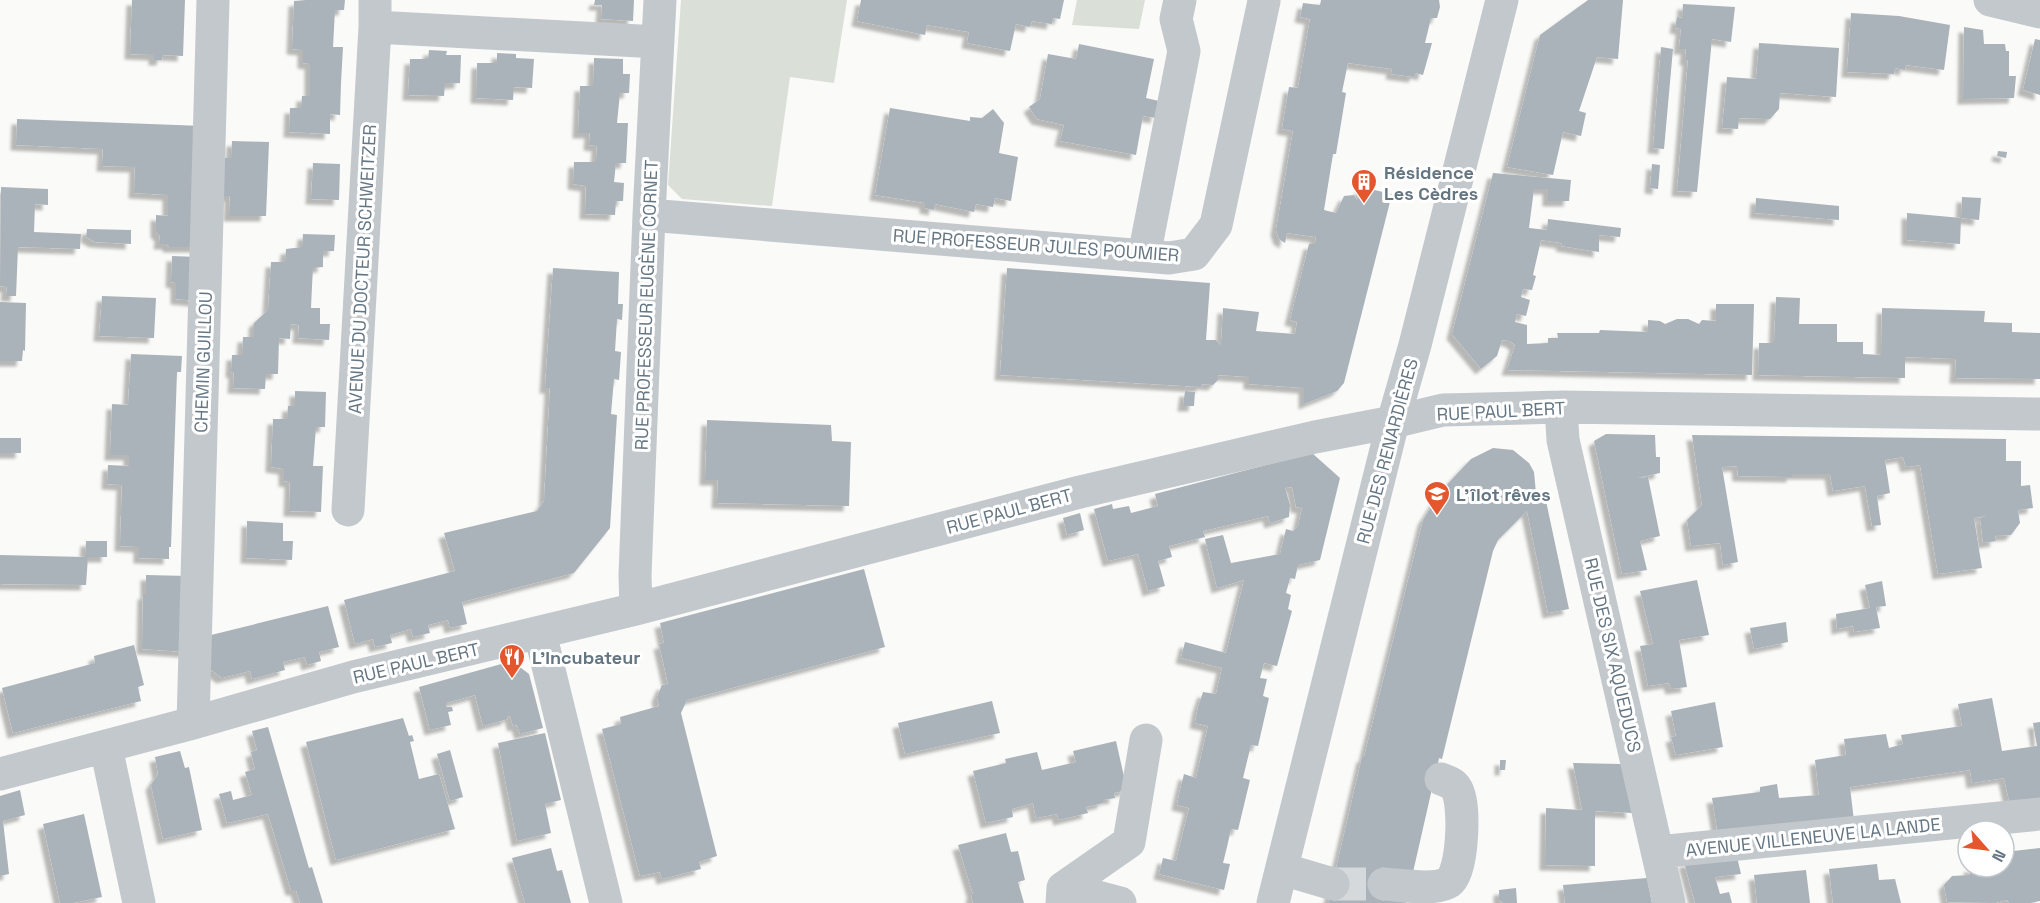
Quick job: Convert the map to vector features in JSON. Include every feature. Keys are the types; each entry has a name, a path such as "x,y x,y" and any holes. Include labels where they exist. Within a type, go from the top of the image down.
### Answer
{"street":[{"name":"CHEMIN GUILLOU","path":"193,723 213,0"},
{"name":"RUE PROFESSEUR EUGÈNE CORNET","path":"636,609 635,575 649,215 660,0"},
{"path":"1144,256 1184,51 1176,20 1180,0"},
{"name":"RUE DES RENARDIÈRES","path":"1274,903 1393,423 1415,345 1502,0"},
{"path":"1990,0 2040,12"},
{"name":"RUE PROFESSEUR JULES POUMIER","path":"649,215 1169,258 1194,254 1216,225 1264,1"},
{"name":"AVENUE DU DOCTEUR SCHWEITZER","path":"348,510 375,14 658,42"},
{"name":"RUE PAUL BERT","path":"0,774 106,747 353,677 636,609 1080,492 1314,436 1393,423 1443,410 1561,407 2040,414"},
{"name":"RUE DES SIX AQUEDUCS","path":"1561,407 1563,440 1670,903"},
{"path":"540,633 606,903"},
{"path":"1062,895 1128,842 1146,740"},
{"path":"106,747 139,903"},
{"path":"1384,884 1442,886 1452,880 1455,875 1460,857 1461,805 1458,789 1440,779"},
{"name":"AVENUE VILLENEUVE LA LANDE","path":"1658,852 2040,814"},
{"path":"1282,869 1333,884"},
{"path":"1062,895 1120,903"}],"shaded area":[{"path":"681,0 847,0 834,83 790,77 772,206 682,199 668,185"},
{"path":"1077,0 1145,0 1139,29 1072,25"}],"building":[{"path":"132,0 185,0 183,56 163,55 162,60 154,60 154,55 130,54"},
{"path":"345,0 344,10 335,10 333,47 343,47 340,115 330,114 330,134 289,132 290,108 301,108 302,96 310,96 310,64 303,63 303,50 292,49 294,1"},
{"path":"595,0 634,0 633,21 601,19 602,5 594,5"},
{"path":"861,0 1064,0 1060,19 1053,18 1052,24 1032,21 1030,27 1016,24 1010,51 967,43 969,32 927,25 925,35 857,21"},
{"path":"1321,0 1439,0 1440,7 1437,18 1431,18 1425,43 1432,43 1423,75 1416,73 1414,77 1391,74 1392,69 1348,63 1342,92 1346,93 1324,210 1336,213 1344,196 1354,195 1357,200 1361,187 1392,194 1344,383 1337,391 1304,404 1304,388 1249,384 1249,377 1218,375 1218,380 1213,385 1202,384 1201,387 1000,375 1007,268 1210,283 1206,340 1216,340 1221,345 1223,308 1259,312 1256,331 1295,334 1297,322 1290,320 1309,244 1315,244 1316,237 1287,233 1285,243 1279,239 1276,230 1293,131 1282,129 1289,87 1298,88 1310,19 1300,17 1303,3 1320,5"},
{"path":"1588,0 1623,0 1618,59 1597,57 1579,111 1586,113 1581,136 1563,132 1553,175 1507,167 1540,35"},
{"path":"1683,4 1735,7 1731,42 1712,39 1697,192 1677,191 1688,60 1685,60 1686,49 1679,49 1681,29 1675,28 1677,17 1682,18"},
{"path":"1851,13 1899,16 1950,25 1944,70 1906,65 1905,70 1895,68 1894,74 1847,72"},
{"path":"1964,27 1983,30 1984,44 2005,44 2006,51 2009,51 2009,76 2016,76 2014,98 1963,99"},
{"path":"2035,39 2040,40 2040,95 2023,90"},
{"path":"1759,43 1839,48 1836,97 1780,93 1779,109 1770,119 1739,118 1738,129 1722,128 1727,77 1756,79"},
{"path":"1079,44 1154,59 1146,98 1159,101 1156,118 1143,116 1136,155 1060,141 1064,125 1037,119 1029,107 1040,99 1048,54 1076,59"},
{"path":"1661,47 1673,49 1664,149 1653,148"},
{"path":"429,50 447,51 446,55 461,55 460,83 445,84 444,96 408,95 410,59 428,59"},
{"path":"497,53 516,54 516,58 534,59 532,88 514,87 513,100 476,98 477,63 497,63"},
{"path":"594,58 623,59 623,74 630,74 629,93 620,93 617,123 628,123 626,163 616,163 614,182 624,183 623,201 616,201 615,215 585,214 586,186 573,184 574,162 596,162 597,146 589,145 590,133 578,133 580,86 593,86"},
{"path":"890,108 970,121 970,117 982,118 993,109 1004,123 999,153 1018,157 1011,201 995,198 993,207 976,204 974,212 935,204 934,210 925,208 925,203 875,195"},
{"path":"17,119 203,126 198,247 169,247 167,244 159,244 160,236 156,232 156,215 168,216 168,195 134,193 135,167 102,166 103,149 16,145"},
{"path":"232,141 269,142 266,216 229,216 230,196 220,196 221,158 231,158"},
{"path":"1998,151 2007,152 2006,158 1997,156"},
{"path":"313,163 340,164 339,200 311,199"},
{"path":"1652,164 1660,165 1658,189 1650,188"},
{"path":"1493,173 1571,180 1569,201 1548,201 1548,189 1534,189 1529,228 1547,230 1548,219 1621,228 1620,237 1599,235 1599,252 1561,246 1562,243 1541,240 1532,290 1523,289 1521,297 1530,300 1526,316 1517,314 1515,322 1527,325 1527,344 1548,343 1548,338 1558,338 1557,333 1599,333 1600,330 1648,332 1648,320 1665,324 1677,319 1688,319 1699,324 1702,320 1716,321 1716,304 1754,304 1752,375 1507,370 1515,345 1510,341 1502,340 1497,356 1481,369 1452,334"},
{"path":"1,187 48,189 48,205 35,204 34,232 81,234 80,249 18,247 16,296 6,296 7,287 0,286"},
{"path":"1962,197 1981,198 1979,220 1961,218"},
{"path":"1756,198 1839,206 1839,220 1755,213"},
{"path":"1907,213 1961,218 1960,244 1907,240"},
{"path":"87,229 131,230 131,244 95,242 86,237"},
{"path":"303,234 335,235 334,251 323,251 323,267 313,268 311,308 320,308 320,324 330,324 329,340 298,338 299,325 291,324 290,339 279,338 278,374 266,374 265,389 233,388 232,355 242,355 243,337 254,337 254,323 268,310 271,262 285,262 286,249 302,247"},
{"path":"172,256 198,257 197,301 176,299 176,283 171,282"},
{"path":"553,268 619,272 618,304 623,304 622,320 617,319 615,351 621,352 619,380 614,379 611,414 617,415 610,528 574,573 462,602 467,624 450,628 448,620 428,625 430,633 413,637 411,629 390,635 392,643 375,647 373,639 355,644 344,600 455,571 444,533 537,511 544,501 550,388 545,388"},
{"path":"102,296 156,298 154,338 99,336"},
{"path":"1776,297 1800,298 1799,324 1837,324 1837,342 1863,342 1863,354 1881,355 1882,308 1985,311 1984,322 2012,323 2012,332 2040,333 2040,379 1955,378 1956,359 1905,357 1905,378 1758,375 1759,343 1774,343"},
{"path":"0,302 26,303 25,351 23,350 22,361 0,361"},
{"path":"131,354 182,356 181,372 177,372 169,559 139,558 139,547 120,546 122,485 107,484 108,465 129,466 129,455 110,455 112,404 128,405"},
{"path":"295,391 326,392 325,427 316,427 313,466 323,466 321,512 289,511 290,482 284,481 284,469 271,467 273,419 287,419 288,406 295,406"},
{"path":"1185,391 1195,392 1194,406 1183,406"},
{"path":"707,420 831,425 832,441 851,442 849,506 717,503 718,480 705,480"},
{"path":"1606,434 1655,435 1656,457 1660,457 1660,473 1637,478 1648,477 1660,536 1640,541 1647,570 1622,574 1594,441"},
{"path":"1692,435 2006,439 2006,461 2021,461 2021,486 2030,485 2033,508 2018,510 2020,523 2011,535 1995,536 1996,541 1983,543 1980,518 1986,516 1974,518 1982,568 1938,574 1920,465 1906,467 1903,457 1885,460 1890,493 1877,496 1881,525 1872,526 1865,486 1833,491 1830,474 1792,474 1792,477 1738,476 1737,466 1722,467 1738,562 1723,565 1720,543 1691,546 1687,520 1702,505"},
{"path":"0,438 21,438 21,453 0,453"},
{"path":"1493,448 1513,450 1529,463 1534,472 1536,493 1532,504 1546,501 1569,609 1548,613 1527,511 1498,540 1493,551 1442,759 1439,758 1406,903 1328,903 1362,757 1364,757 1423,520 1441,491 1471,459"},
{"path":"1312,453 1340,478 1320,560 1298,565 1295,579 1290,578 1286,593 1291,595 1288,609 1292,611 1277,666 1264,663 1260,678 1267,679 1263,696 1269,698 1258,746 1251,745 1243,778 1250,780 1238,830 1231,829 1223,863 1230,864 1224,890 1159,874 1163,858 1176,861 1189,808 1177,805 1180,790 1184,774 1196,778 1208,726 1195,723 1198,707 1203,692 1216,694 1222,668 1181,658 1185,642 1226,653 1244,580 1217,588 1205,539 1223,535 1231,563 1280,554 1286,529 1293,531 1298,526 1302,508 1296,507 1292,487 1285,488 1290,505 1289,517 1270,523 1268,516 1203,531 1205,537 1169,546 1172,557 1158,561 1165,586 1148,591 1138,554 1108,561 1094,509 1112,504 1113,509 1129,506 1131,513 1158,506 1155,494"},
{"path":"1080,513 1084,530 1067,535 1063,518"},
{"path":"247,521 283,523 283,541 293,541 292,560 246,558"},
{"path":"86,541 107,541 107,557 88,557 86,585 0,584 0,555 85,557"},
{"path":"864,569 885,647 687,700 681,713 717,856 699,862 701,869 662,879 660,872 640,876 602,729 621,724 620,717 659,706 657,697 662,685 668,684 659,644 664,643 660,623"},
{"path":"146,575 188,576 186,652 142,649 143,594 146,594"},
{"path":"1697,580 1709,635 1679,640 1687,687 1671,689 1669,683 1648,686 1640,646 1653,644 1640,591"},
{"path":"1882,581 1886,606 1876,607 1880,628 1854,632 1853,626 1837,629 1836,614 1870,608 1865,585"},
{"path":"328,606 339,647 319,652 321,661 307,665 305,657 283,662 285,670 252,679 250,671 222,678 206,666 207,636"},
{"path":"1786,622 1788,642 1754,649 1750,628"},
{"path":"134,645 144,685 138,687 141,701 13,733 2,688 95,663 94,656"},
{"path":"512,661 529,674 543,728 520,734 517,725 513,726 510,716 507,717 508,719 483,726 475,695 446,703 446,707 452,707 453,711 448,712 451,725 430,730 419,687"},
{"path":"1992,698 2002,751 2037,746 2033,723 2040,722 2040,802 2010,805 2004,778 1972,783 1970,770 1850,787 1854,821 1718,835 1712,798 1760,792 1760,787 1777,784 1779,798 1819,795 1815,760 1846,755 1844,739 1886,734 1889,748 1903,744 1901,735 1962,726 1958,704"},
{"path":"992,701 1000,733 905,754 898,723"},
{"path":"1715,702 1723,747 1676,755 1671,737 1676,736 1671,711"},
{"path":"403,718 409,736 412,735 414,741 410,742 419,779 439,774 455,829 336,860 306,742"},
{"path":"268,727 309,868 312,867 323,903 300,903 296,890 291,890 268,814 227,823 219,794 231,791 233,800 252,795 245,772 255,769 251,752 257,750 252,731"},
{"path":"545,733 561,800 545,804 551,833 517,841 498,743"},
{"path":"1116,741 1127,790 1114,793 1115,798 1086,807 1088,813 1059,820 1057,814 1036,818 1033,803 1012,809 1013,817 986,823 973,771 1006,763 1005,759 1037,752 1042,770 1076,762 1073,751"},
{"path":"450,750 463,797 450,801 437,754"},
{"path":"180,751 185,768 189,767 202,830 163,839 151,785 158,774 155,757"},
{"path":"1500,760 1506,760 1505,770 1500,770"},
{"path":"1573,763 1621,764 1632,813 1595,811 1595,866 1545,865 1546,808 1582,810"},
{"path":"20,790 25,815 3,821 9,874 0,876 0,796"},
{"path":"84,814 102,897 73,903 60,903 43,824"},
{"path":"1006,833 1011,852 1018,851 1025,880 1018,882 1024,903 973,903 971,894 973,894 958,845"},
{"path":"551,848 557,871 562,870 571,903 525,903 512,858"},
{"path":"2040,848 2040,901 2030,903 2009,903 2007,900 1995,903 1947,902 1944,885 1952,876 1956,876 1956,879 2016,879 2016,851"},
{"path":"1737,857 1741,874 1715,877 1720,894 1729,892 1732,903 1695,903 1684,862"},
{"path":"1877,864 1879,880 1895,879 1901,903 1833,903 1829,869"},
{"path":"1806,870 1810,903 1757,903 1754,875"},
{"path":"1647,878 1652,903 1565,903 1563,885"},
{"path":"1516,888 1517,903 1503,903 1499,900 1499,890"}],"tunnel":[{"path":"1333,884 1384,884"}],"place":[{"name":"Résidence Les Cèdres","path":"1364,205"},
{"name":"L'îlot rêves","path":"1437,517"},
{"name":"L'Incubateur","path":"512,680"}]}
